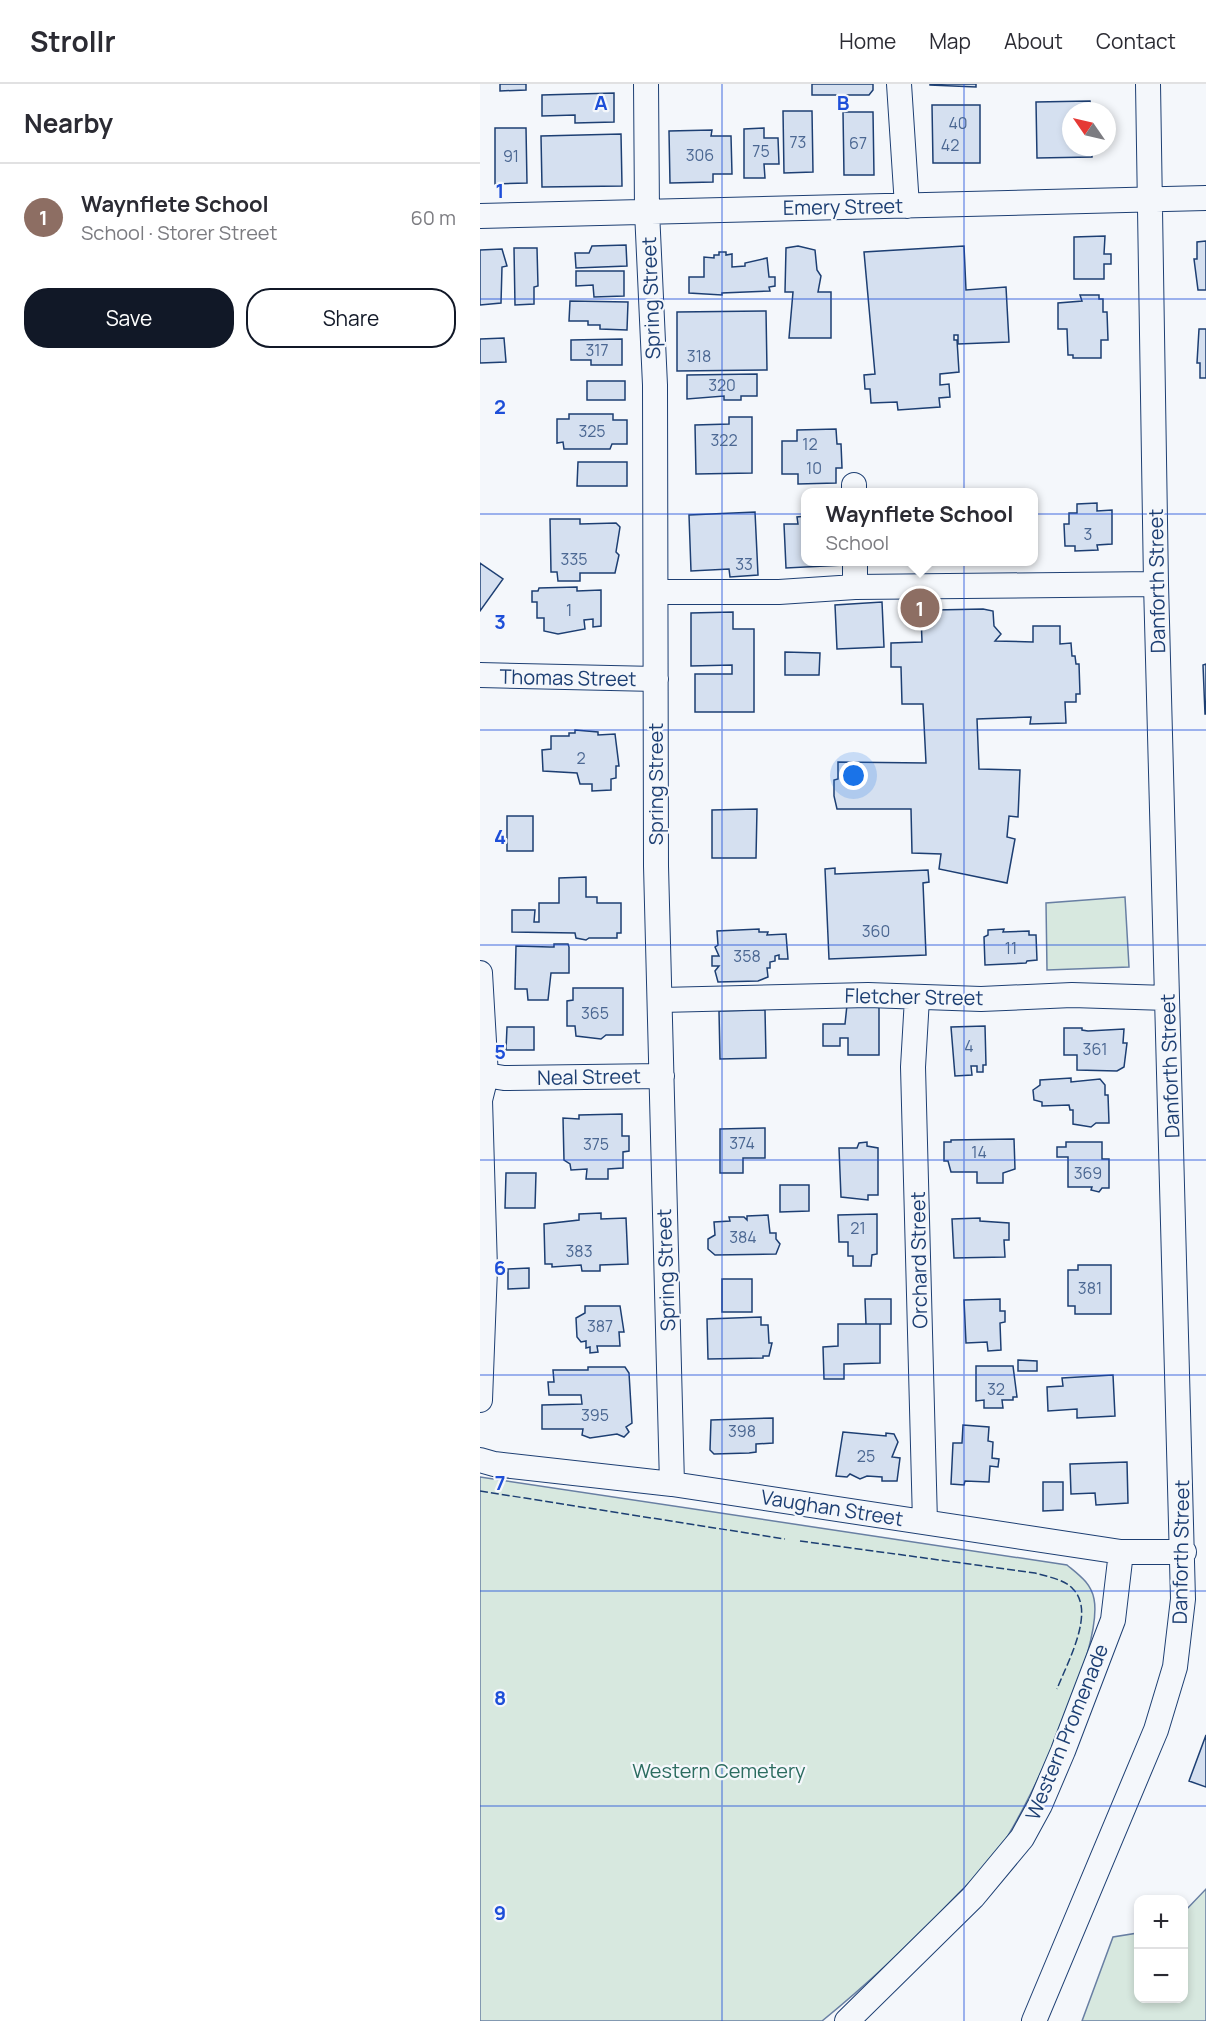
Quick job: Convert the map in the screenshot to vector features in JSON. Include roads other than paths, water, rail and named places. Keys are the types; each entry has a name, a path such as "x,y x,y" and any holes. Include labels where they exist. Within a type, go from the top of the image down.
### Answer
{"street":[{"name":"Spring Street","path":"646,84 647,211 655,385 656,867 672,1484"},
{"path":"899,84 907,206"},
{"name":"Danforth Street","path":"1034,2021 1167,1698 1180,1633 1184,1552 1156,584 1152,200 1148,84"},
{"name":"Emery Street","path":"480,216 1206,198"},
{"path":"855,566 855,587"},
{"path":"657,592 779,592 855,587 1156,584"},
{"name":"Thomas Street","path":"480,675 656,680"},
{"path":"480,973 483,1075 480,1100 485,1269 480,1400"},
{"name":"Fletcher Street","path":"661,1000 844,995 981,999 1072,995 1167,998"},
{"name":"Orchard Street","path":"917,998 913,1067 925,1522"},
{"name":"Neal Street","path":"483,1075 662,1076"},
{"name":"Vaughan Street","path":"480,1460 494,1464 672,1484 1121,1552 1184,1552"},
{"name":"Western Promenade","path":"847,2021 973,1897 1022,1838 1050,1784 1113,1620 1121,1552"}],"place":[{"name":"Waynflete School","path":"920,608"}],"park label":[{"name":"Western Cemetery","path":"719,1771"}]}
